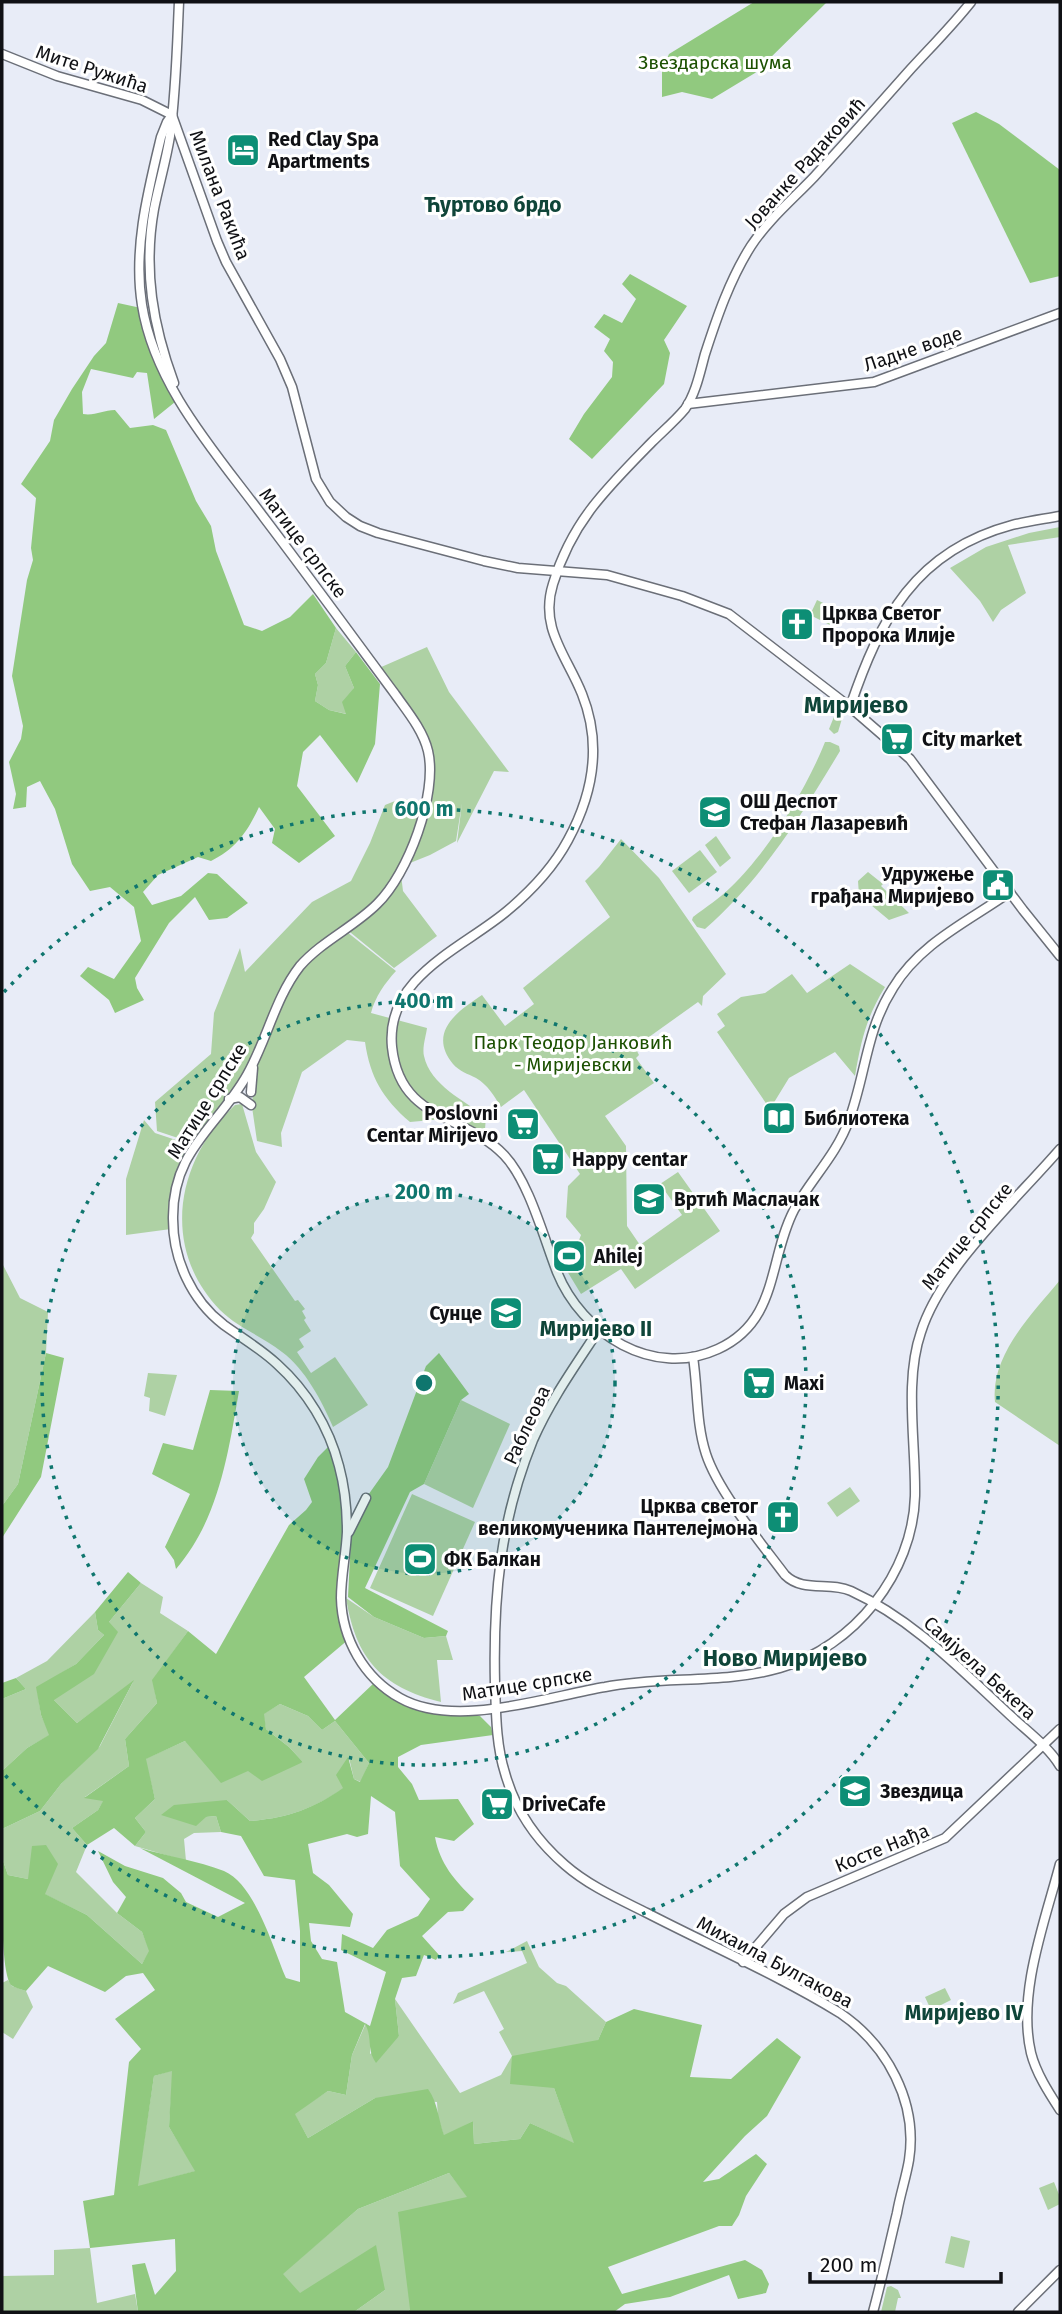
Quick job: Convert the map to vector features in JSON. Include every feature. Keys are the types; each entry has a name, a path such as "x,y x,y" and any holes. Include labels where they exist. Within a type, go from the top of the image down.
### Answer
{"main road":[{"name":"Милана Ракића","path":"180,2 172,115 219,248 275,349 292,387 316,480 335,508 353,522 390,537 499,565 615,577 682,596 729,614 850,706 918,768 1060,956"},
{"name":"Јованке Радаковић","path":"598,1331 579,1311 565,1290 514,1167 492,1144 434,1114 416,1101 400,1077 392,1044 394,1017 407,989 426,971 499,918 534,887 565,845 585,800 594,760 592,728 584,698 560,654 550,625 549,603 551,589 578,527 598,497 688,404 724,303 753,243 971,2"},
{"name":"Мите Ружића","path":"2,54 57,76 139,99 172,115"},
{"name":"Матице српске","path":"172,115 150,236 149,276 157,332 179,399"},
{"name":"Матице српске","path":"172,115 161,137 143,221 140,277 148,334 160,365 197,428 395,694 423,737 429,753 430,776 426,804 418,830 394,881 384,897 370,911 319,949 298,969 282,995 254,1062 240,1085 194,1145 178,1179 173,1210 174,1240 178,1257 192,1288 209,1312 273,1359 301,1389 329,1437 337,1459 347,1508 341,1607 349,1639 368,1672 383,1688 412,1704 437,1711 478,1710 615,1685 742,1675 781,1668 811,1656 831,1643 873,1604 895,1571 906,1542 913,1516 914,1372 917,1343 935,1298 958,1266 1060,1149"},
{"path":"140,277 149,276"},
{"name":"Ладне воде","path":"688,404 874,382 1060,313"},
{"path":"850,706 889,615 926,572 964,545 989,533 1060,516"},
{"path":"598,1331 621,1344 646,1353 667,1357 693,1357 717,1350 739,1336 754,1321 771,1289 789,1220 833,1155 846,1128 856,1100 874,1022 893,986 914,961 937,940 1010,892"},
{"path":"251,1093 254,1062"},
{"path":"229,1100 240,1097 251,1105"},
{"name":"Раблеова","path":"496,1707 496,1591 510,1506 541,1424 598,1331"},
{"name":"Самјуела Бекета","path":"693,1357 703,1446 710,1465 720,1485 780,1569 797,1584 846,1589 928,1639 1043,1746 1060,1766"},
{"path":"345,1492 362,1503"},
{"path":"347,1508 362,1503"},
{"path":"346,1538 362,1503"},
{"name":"Михаила Булгакова","path":"496,1707 504,1769 514,1798 532,1830 558,1859 605,1892 836,2010 853,2021 876,2043 889,2063 897,2079 908,2116 909,2158 873,2312"},
{"path":"478,1710 489,1716 497,1730"},
{"name":"Косте Нађа","path":"743,1962 785,1914 807,1897 945,1838 1060,1729"},
{"path":"1060,1864 1034,1967 1027,2016 1033,2059 1060,2110"},
{"path":"1018,2312 1060,2270"}],"green space":[{"name":"Звездарска шума","path":"754,2 827,2 755,73 712,99 682,92 662,97 662,70 669,54"},
{"path":"976,112 999,124 1060,170 1060,276 1030,283 952,123"},
{"path":"630,274 687,306 664,340 670,353 664,384 592,459 569,439 612,377 613,362 604,351 610,339 594,327 604,314 622,323 636,299 622,284"},
{"path":"118,303 141,308 160,375 175,402 154,419 147,373 137,372 133,378 91,369 82,392 83,414 115,410 130,428 153,425 166,430 196,501 211,526 216,551 244,625 262,631 290,617 313,594 336,628 326,663 315,674 318,685 315,701 329,710 346,714 342,702 354,688 345,666 356,652 380,684 375,744 357,783 320,735 303,752 297,786 335,836 299,863 272,843 275,829 259,807 250,824 228,851 211,861 198,857 158,875 143,892 152,905 181,896 208,873 217,874 248,903 227,918 209,920 195,897 169,923 135,978 144,1000 115,1013 109,1000 80,976 88,967 114,979 141,941 134,907 110,887 90,891 72,864 55,809 40,781 27,787 26,807 13,809 16,794 9,762 21,739 23,726 12,676 27,580 33,560 31,548 36,498 21,484 50,441 54,420 72,389 106,343"},
{"path":"1060,527 1060,537 1008,545 1026,593 1001,610 993,622 980,601 950,568 986,547 1029,533"},
{"path":"817,600 842,612 834,627 810,615"},
{"path":"336,628 356,652 345,666 354,688 347,714 329,710 315,701 318,685 315,674 326,663"},
{"path":"427,647 449,692 509,772 494,771 457,843 462,803 456,841 400,867 403,891 437,936 394,968 345,928 303,960 239,1084 193,1143 157,1131 155,1102 211,1054 214,1013 240,948 245,972 312,902 351,881 385,805 400,799 432,802 434,767 431,747 415,717 379,668"},
{"path":"838,707 844,712 838,732 834,734 829,729"},
{"path":"825,742 839,746 840,751 795,823 762,868 726,910 705,929 697,927 693,917 718,899 745,873 772,838 797,799"},
{"path":"716,836 731,858 720,867 705,845"},
{"name":"Парк Теодор Јанковић - Миријевски","path":"621,839 659,878 726,974 703,996 702,1006 698,1002 635,1047 639,1055 636,1058 654,1083 605,1116 626,1146 627,1226 640,1245 682,1215 660,1184 678,1172 720,1231 635,1289 621,1269 581,1294 567,1271 581,1235 566,1217 568,1186 580,1174 524,1090 501,1107 484,1084 453,1064 443,1042 444,1032 455,1015 482,995 505,1026 534,1004 523,988 610,917 585,881"},
{"path":"700,850 717,872 689,893 672,871"},
{"path":"868,872 883,884 881,886 909,913 889,920 859,895 858,881"},
{"path":"347,932 396,971 381,990 371,1013 427,1028 424,1053 433,1076 486,1117 484,1141 443,1119 410,1122 392,1105 379,1086 370,1066 365,1042 347,1040 302,1072 281,1133 282,1147 257,1141 252,1107 255,1063 284,997 300,971 320,951"},
{"path":"850,964 885,987 865,1030 855,1076 835,1052 789,1078 770,1109 717,1032 725,1026 717,1014 741,997 765,993 792,974 807,993"},
{"path":"242,1104 256,1152 276,1182 264,1209 254,1223 251,1238 295,1301 298,1300 305,1309 302,1311 306,1318 304,1320 311,1331 299,1339 304,1347 297,1352 311,1373 335,1357 368,1405 333,1427 318,1396 298,1367 274,1346 234,1322 220,1310 201,1286 189,1260 183,1232 183,1205 189,1178 199,1152 215,1127 235,1105"},
{"path":"144,1120 155,1133 191,1145 181,1163 171,1229 126,1235 126,1179"},
{"path":"3,1265 20,1298 48,1312 46,1353 18,1484 2,1506"},
{"path":"1060,1280 1060,1446 995,1402 995,1385 999,1368 1015,1336"},
{"path":"46,1353 64,1358 41,1477 2,1538 2,1506 18,1484"},
{"path":"439,1353 469,1394 461,1400 424,1484 410,1492 365,1588 448,1631 446,1636 424,1638 374,1617 348,1597 351,1538 366,1498 388,1467 426,1366"},
{"path":"148,1373 177,1375 165,1416 149,1411 150,1398 144,1396"},
{"path":"210,1390 239,1391 231,1438 212,1507 191,1550 176,1569 174,1560 165,1547 190,1494 152,1474 163,1443 193,1450"},
{"path":"461,1400 510,1424 473,1508 424,1484"},
{"path":"330,1445 343,1508 341,1579 349,1639 304,1677 335,1720 374,1683 399,1701 423,1711 480,1716 491,1727 493,1735 421,1745 398,1757 398,1767 412,1784 419,1800 458,1799 474,1824 454,1841 435,1837 449,1871 474,1899 463,1911 448,1912 422,1936 439,1955 436,1960 424,1955 416,1976 402,1978 395,1999 399,2036 376,2063 365,2024 352,2055 346,2095 328,2091 295,2114 308,2138 375,2098 428,2089 436,2105 444,2135 473,2121 474,2144 520,2139 530,2123 574,2143 554,2088 510,2084 512,2056 598,2040 606,2022 634,2009 702,2025 690,2077 731,2079 777,2038 801,2057 767,2116 703,2182 719,2179 756,2154 767,2164 746,2196 732,2226 719,2226 608,2267 622,2294 745,2260 762,2270 769,2284 766,2293 738,2299 729,2275 670,2297 625,2304 614,2312 407,2312 410,2309 398,2212 467,2197 449,2173 358,2209 283,2274 300,2293 376,2245 385,2290 354,2312 138,2312 132,2265 145,2263 155,2295 176,2271 175,2239 90,2248 83,2201 114,2195 129,2062 141,2049 115,2019 155,1990 143,1973 126,1976 105,1992 48,1966 26,1991 11,1985 7,1977 3,1945 2,1858 8,1875 28,1879 32,1846 46,1845 58,1864 45,1894 87,1915 142,1964 149,1951 142,1932 117,1913 126,1897 113,1882 98,1851 125,1866 163,1878 181,1893 186,1902 218,1917 245,1903 140,1848 224,1871 235,1878 254,1903 286,1978 300,1982 300,1931 295,1880 264,1876 241,1836 221,1832 216,1816 206,1817 196,1826 161,1815 174,1805 227,1800 250,1821 288,1815 321,1802 343,1788 336,1775 348,1757 354,1779 360,1782 369,1763 335,1721 322,1730 308,1716 280,1704 264,1714 266,1729 303,1762 262,1781 248,1771 221,1783 185,1741 146,1759 155,1799 135,1818 146,1832 135,1846 114,1828 87,1845 72,1828 98,1810 103,1801 84,1798 129,1766 125,1739 157,1703 152,1680 188,1631 216,1654 289,1525 312,1502 304,1479 318,1457","holes":["371,1796 395,1812 400,1866 430,1899 418,1916 387,1930 373,1948 342,1934 341,1950 386,1972 370,2026 345,2012 337,1962 322,1959 311,1941 309,1923 350,1927 353,1914 329,1885 313,1873 308,1844 347,1834 357,1837 368,1834","172,2071 169,2127 195,2171 138,2186 154,2076"]},
{"path":"850,1487 860,1501 837,1517 827,1503"},
{"name":"ФК Балкан","path":"412,1494 475,1522 433,1616 370,1588"},
{"path":"128,1572 141,1583 109,1622 118,1632 94,1674 54,1700 77,1723 134,1680 98,1749 61,1784 40,1811 2,1829 2,1771 27,1748 49,1735 41,1715 36,1687 76,1664 104,1635 98,1630 95,1612"},
{"path":"141,1583 163,1597 160,1613 188,1631 153,1680 157,1703 125,1739 129,1766 85,1797 104,1800 98,1810 72,1828 87,1845 76,1872 117,1913 142,1932 150,1951 142,1964 87,1915 44,1894 28,1879 8,1875 2,1858 2,1829 40,1811 61,1784 100,1746 133,1682 77,1723 53,1699 94,1673 109,1622"},
{"path":"346,1598 374,1617 424,1638 446,1636 453,1660 437,1660 441,1702 402,1688 387,1679 375,1667 357,1638"},
{"path":"95,1612 98,1630 104,1635 76,1664 37,1688 41,1715 50,1735 27,1748 2,1771 2,1699 26,1689 16,1678 47,1661"},
{"path":"16,1678 26,1689 2,1699 2,1683"},
{"path":"280,1704 308,1716 322,1730 335,1721 369,1763 361,1782 354,1779 349,1758 344,1788 299,1811 276,1818 250,1821 227,1800 206,1817 216,1816 221,1832 194,1833 184,1839 186,1861 135,1846 146,1832 135,1818 155,1799 145,1759 185,1741 248,1771 303,1762 266,1729 263,1714"},
{"path":"527,1941 539,1967 557,1983 566,1986 606,2022 598,2040 554,2088 575,2144 530,2123 520,2139 474,2144 473,2121 444,2136 438,2118 437,2102 375,2098 308,2138 294,2113 328,2091 346,2095 352,2055 366,2023 370,2034 370,2054 399,2036 395,1999 460,2093 501,2075 512,2056 499,2032 504,2029 484,1991 453,2004 458,1993 527,1963 522,1951 506,1952"},
{"path":"8,1980 12,1986 26,1991 33,2007 13,2039 2,2032 2,1983"},
{"path":"945,1988 951,2000 931,2010 925,1997"},
{"path":"173,2070 169,2127 196,2171 137,2187 154,2076"},
{"path":"449,2173 468,2197 407,2312 354,2312 385,2290 300,2294 282,2274 358,2209"},
{"path":"1054,2182 1060,2204 1048,2210 1039,2188"},
{"path":"951,2236 970,2241 964,2268 945,2263"},
{"path":"90,2248 97,2303 135,2294 138,2312 2,2312 2,2276 54,2275 54,2250"},
{"path":"887,2287 898,2290 901,2298 898,2298 895,2312 881,2312"}],"place":[{"name":"Red Clay Spa Apartments","path":"243,150"},
{"name":"Црква Светог Пророка Илије","path":"797,624"},
{"name":"City market","path":"897,739"},
{"name":"ОШ Деспот Стефан Лазаревић","path":"715,812"},
{"name":"Удружење грађана Миријево","path":"998,885"},
{"name":"Библиотека","path":"779,1118"},
{"name":"Poslovni Centar Mirijevo","path":"523,1124"},
{"name":"Happy centar","path":"548,1159"},
{"name":"Вртић Маслачак","path":"649,1199"},
{"name":"Ahilej","path":"569,1256"},
{"name":"Сунце","path":"506,1313"},
{"name":"Maxi","path":"759,1383"},
{"name":"Црква светог великомученика Пантелејмона","path":"783,1517"},
{"name":"ФК Балкан","path":"420,1559"},
{"name":"Звездица","path":"855,1791"},
{"name":"DriveCafe","path":"497,1804"}],"district":[{"name":"Ћуртово брдо","path":"493,205"},
{"name":"Миријево","path":"856,705"},
{"name":"Миријево II","path":"596,1329"},
{"name":"Ново Миријево","path":"785,1658"},
{"name":"Миријево IV","path":"964,2013"}]}
